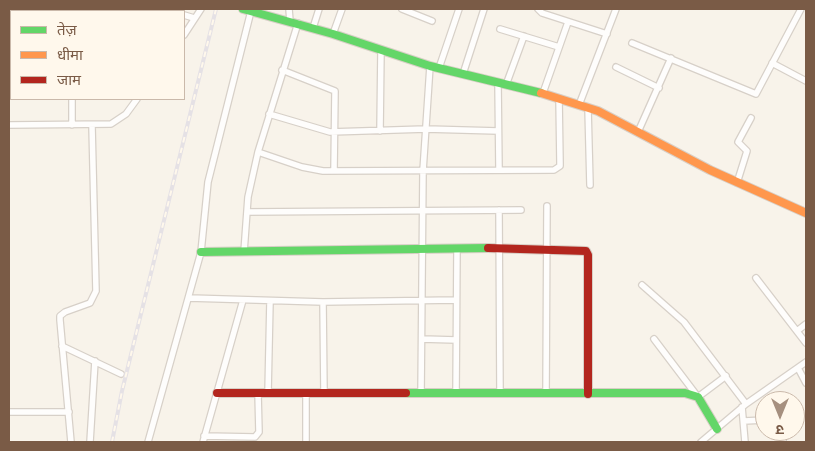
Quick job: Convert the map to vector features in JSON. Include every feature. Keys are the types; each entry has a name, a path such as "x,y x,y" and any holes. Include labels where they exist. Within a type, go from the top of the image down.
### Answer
{"street":[{"path":"185,33 201,9"},
{"path":"242,9 294,22 430,66 543,93 613,117 737,183 806,213"},
{"path":"244,252 249,188 294,22 290,9"},
{"path":"312,28 319,9"},
{"path":"333,34 342,9"},
{"path":"402,9 419,12 432,20"},
{"path":"439,68 459,9"},
{"path":"463,74 484,9"},
{"path":"538,9 542,13 607,34"},
{"path":"579,105 616,9"},
{"path":"632,43 756,94 801,9"},
{"path":"148,442 189,298 200,252 208,182 251,11"},
{"path":"185,16 194,18"},
{"path":"543,93 568,22"},
{"path":"500,29 559,47"},
{"path":"506,85 524,36"},
{"path":"380,131 381,50"},
{"path":"638,132 671,58"},
{"path":"772,63 806,81"},
{"path":"421,394 423,171 430,66"},
{"path":"616,67 659,88"},
{"path":"282,70 333,89 336,95 334,171"},
{"path":"498,83 499,169"},
{"path":"258,152 302,167 334,171 554,170 560,166 559,98"},
{"path":"72,100 72,126"},
{"path":"9,125 92,126 111,124 120,120 136,100"},
{"path":"588,108 590,185"},
{"path":"269,114 314,129 335,132 426,129 498,131"},
{"path":"737,183 747,151 738,144 738,140 751,118"},
{"path":"71,442 60,316 65,312 90,303 96,290 92,126"},
{"path":"546,394 547,206"},
{"path":"499,210 500,394"},
{"path":"247,212 521,210"},
{"path":"200,252 499,248 588,252 588,394"},
{"path":"456,394 457,249"},
{"path":"756,278 806,343"},
{"path":"642,285 684,322 726,376 744,406 744,442"},
{"path":"189,298 323,302 456,300"},
{"path":"243,300 203,439 230,440 251,438 258,435 258,393"},
{"path":"268,393 270,301"},
{"path":"323,302 324,393"},
{"path":"797,331 806,324"},
{"path":"422,339 456,340"},
{"path":"654,339 698,397 717,429"},
{"path":"62,346 121,374"},
{"path":"90,442 94,361"},
{"path":"701,442 744,406 806,362"},
{"path":"798,368 806,383"},
{"path":"698,397 726,376"},
{"path":"217,393 686,393 698,397"},
{"path":"306,393 306,442"},
{"path":"9,412 69,412"},
{"path":"744,421 755,420"}],"railway":[{"path":"112,442 122,391 216,9"}],"traffic: fast":[{"path":"243,9 333,34 430,66 541,93"},
{"path":"201,252 488,248"},
{"path":"406,393 685,393 698,397 717,429"}],"traffic: slow":[{"path":"541,93 598,111 710,170 806,213"}],"traffic: jam":[{"path":"488,248 586,251 588,255 588,394"},
{"path":"217,393 406,393"}]}
